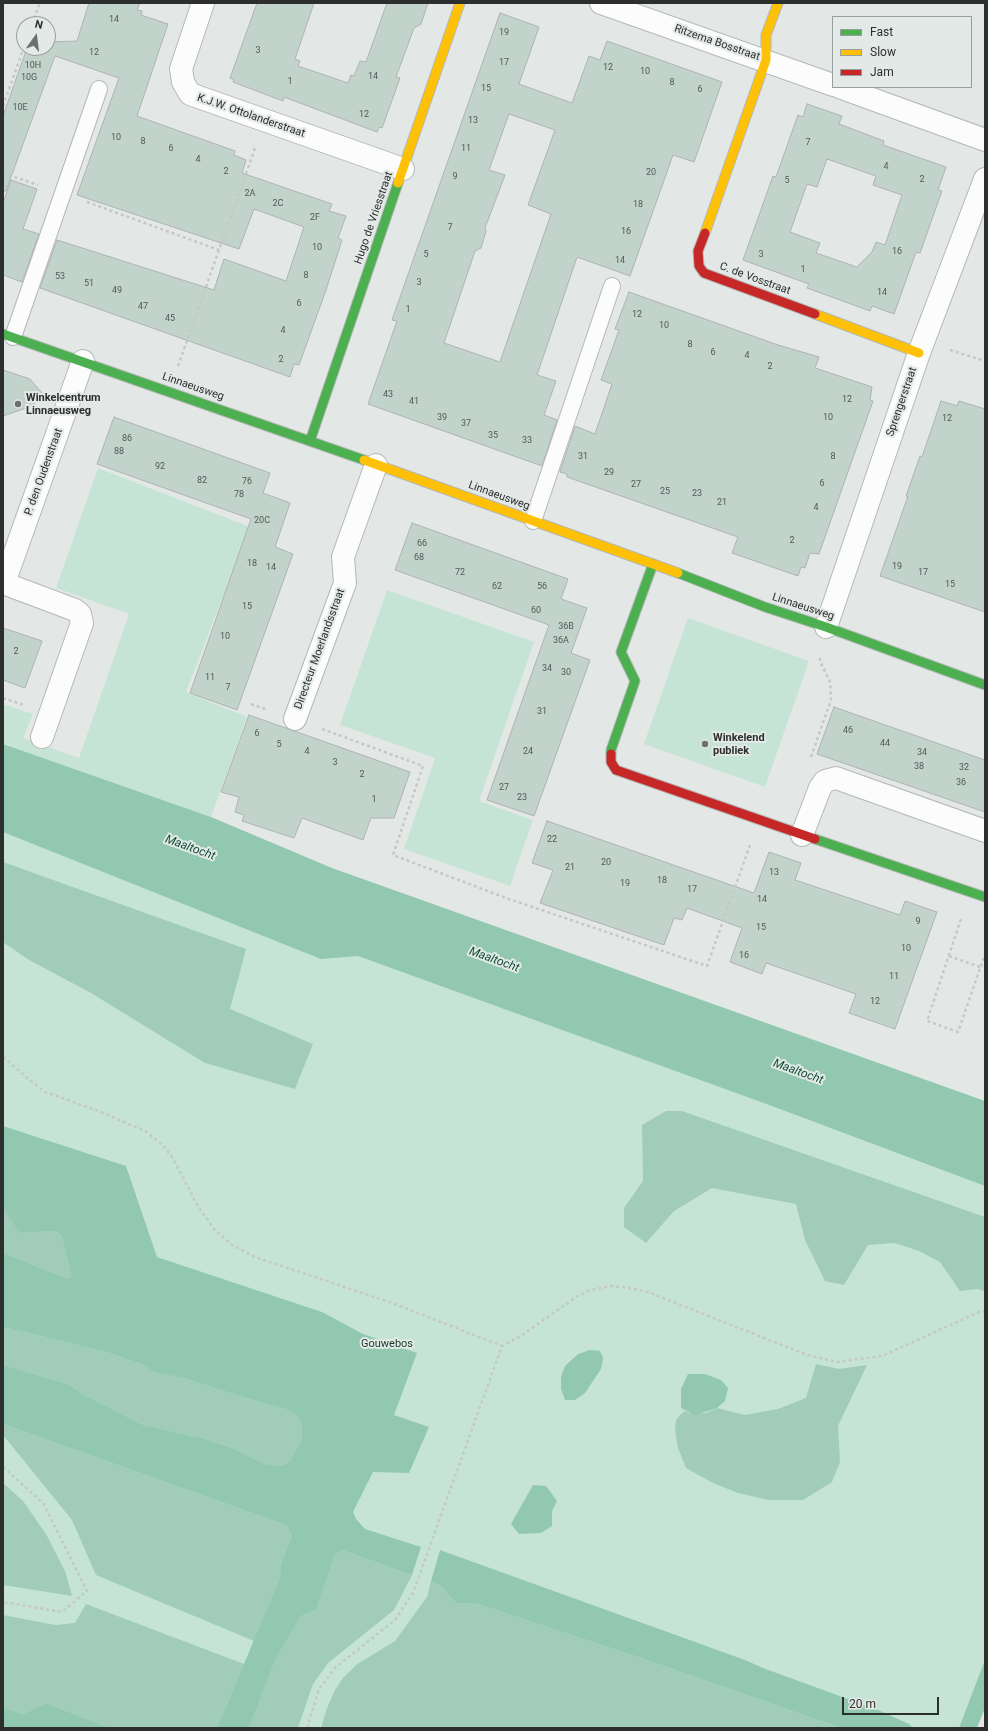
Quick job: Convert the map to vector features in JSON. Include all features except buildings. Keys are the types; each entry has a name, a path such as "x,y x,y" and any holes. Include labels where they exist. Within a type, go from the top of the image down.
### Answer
{"street":[{"name":"K.J.W. Ottolanderstraat","path":"203,3 181,69 183,82 190,94 403,169"},
{"name":"Hugo de Vriesstraat","path":"310,441 460,3"},
{"name":"Ritzema Bosstraat","path":"601,3 766,60 832,85"},
{"name":"C. de Vosstraat","path":"778,3 766,35 766,60 698,251 699,266 704,273 921,346"},
{"path":"842,88 985,140"},
{"name":"Sprengerstraat","path":"826,627 921,346 985,179"},
{"name":"Linnaeusweg","path":"8,335 310,441 653,564 764,607 826,627 985,685"},
{"name":"P. den Oudenstraat","path":"42,737 82,623 80,614 75,610 3,583 84,361"},
{"name":"Directeur Moerlandsstraat","path":"294,719 345,583 342,557 376,465"},
{"path":"653,564 621,652 635,681 611,750 611,762 616,770 985,897"},
{"path":"802,835 820,788 825,781 836,778 985,831"}],"lane":[{"path":"8,335 63,194 99,89"},
{"path":"533,521 612,286"}],"path":[{"path":"35,16 40,3"},
{"path":"3,106 21,56"},
{"path":"169,392 265,121"},
{"path":"3,173 219,250"},
{"path":"921,346 985,362"},
{"path":"808,764 831,700 830,682 820,661 826,627"},
{"name":"Directeur Moerlandsstraat","path":"251,704 423,766 393,855 506,898 707,966 759,820"},
{"path":"971,892 927,1022 958,1032 985,954"},
{"path":"949,956 980,967"},
{"path":"3,1057 45,1092 96,1110 145,1131 163,1145 174,1160 196,1203 214,1229 232,1245 255,1258 392,1303 502,1346"},
{"path":"307,1728 319,1689 336,1667 396,1620 413,1593 502,1346 521,1336 576,1297 592,1290 611,1286 648,1292 807,1355 837,1362 882,1356 979,1312 985,1311"},
{"path":"3,1467 43,1503 87,1591 62,1612 3,1602"}],"green space":[{"path":"98,468 250,527 186,692 247,717 211,817 3,744 3,704 33,714 23,738 79,758 129,614 56,588"},
{"path":"387,590 534,642 479,801 533,820 510,886 404,849 435,758 340,725"},
{"path":"688,618 809,661 765,787 644,744"},
{"name":"Gouwebos","path":"3,800 985,1151 985,1687 969,1728 3,1728"}],"shaded area":[{"path":"3,862 246,949 230,1009 313,1044 295,1089 205,1063 91,993 29,960 3,942"},
{"path":"666,1111 682,1111 985,1217 985,1291 977,1289 960,1291 940,1262 919,1251 895,1243 868,1245 844,1285 825,1281 805,1240 796,1204 712,1188 674,1211 646,1243 624,1227 624,1208 643,1181 642,1125"},
{"path":"3,1208 23,1233 56,1231 62,1237 71,1275 69,1278 3,1253"},
{"path":"3,1327 106,1352 144,1365 155,1372 183,1378 286,1409 298,1417 302,1426 302,1439 290,1461 283,1466 267,1465 232,1448 202,1438 143,1425 86,1396 68,1384 3,1365"},
{"path":"816,1364 839,1369 867,1365 838,1426 840,1462 832,1482 803,1500 768,1500 738,1493 713,1483 686,1468 678,1448 675,1429 676,1420 681,1414 685,1411 690,1413 706,1413 717,1408 745,1415 778,1409 806,1398"},
{"path":"3,1424 286,1525 292,1535 281,1564 281,1576 254,1641 96,1575 72,1520 3,1435"},
{"path":"3,1483 23,1501 46,1534 65,1571 72,1596 3,1585"},
{"path":"342,1550 412,1575 394,1610 328,1663 313,1684 298,1728 249,1728 277,1656 301,1616 316,1610 335,1554"},
{"path":"431,1581 441,1586 457,1602 475,1603 641,1658 841,1728 321,1728 327,1708 335,1690 343,1678 356,1665 395,1641 427,1597"},
{"path":"86,1604 244,1664 217,1728 110,1728 46,1703 23,1714 3,1707 3,1615 55,1625 75,1623"}],"water":[{"name":"Maaltocht","path":"3,744 211,817 332,868 985,1101 985,1186 772,1106 358,956 321,959 3,832"},
{"path":"3,1126 126,1166 157,1257 322,1312 363,1334 417,1353 394,1415 429,1427 409,1473 373,1472 353,1512 356,1519 365,1529 421,1547 412,1575 342,1550 335,1554 316,1610 301,1616 277,1656 249,1728 217,1728 281,1576 281,1564 292,1535 286,1525 3,1424 3,1365 68,1384 86,1396 143,1425 202,1438 232,1448 267,1465 283,1466 290,1461 302,1439 302,1426 298,1417 286,1409 183,1378 154,1372 144,1365 106,1352 3,1327 3,1253 63,1277 69,1278 71,1275 62,1237 56,1231 23,1233 18,1230 3,1208"},
{"path":"590,1350 600,1351 603,1358 601,1369 585,1393 575,1400 565,1400 561,1389 561,1377 565,1366 578,1354"},
{"path":"688,1374 705,1374 721,1380 728,1388 725,1401 717,1408 695,1415 681,1408 681,1389"},
{"path":"533,1485 546,1486 557,1501 552,1511 552,1526 541,1533 519,1534 511,1524"},
{"path":"440,1550 745,1660 878,1710 909,1724 913,1728 841,1728 641,1658 475,1603 457,1603 441,1586 431,1581"},
{"path":"985,1660 985,1708 977,1728 959,1728"},
{"path":"46,1703 110,1728 3,1728 3,1707 23,1714"}],"traffic: fast":[{"path":"310,441 398,183"},
{"path":"3,334 364,460"},
{"path":"611,754 611,750 635,681 621,652 653,564"},
{"path":"678,573 765,607 826,627 985,685"},
{"path":"815,839 985,897"}],"traffic: slow":[{"path":"398,183 460,3"},
{"path":"705,233 766,60 766,35 778,3"},
{"path":"815,314 919,353"},
{"path":"364,460 678,573"}],"traffic: jam":[{"path":"705,233 698,251 699,266 704,273 815,314"},
{"path":"611,754 611,762 616,770 815,839"}],"place":[{"name":"Winkelcentrum Linnaeusweg","path":"18,404"},
{"name":"Winkelend publiek","path":"705,744"}]}
